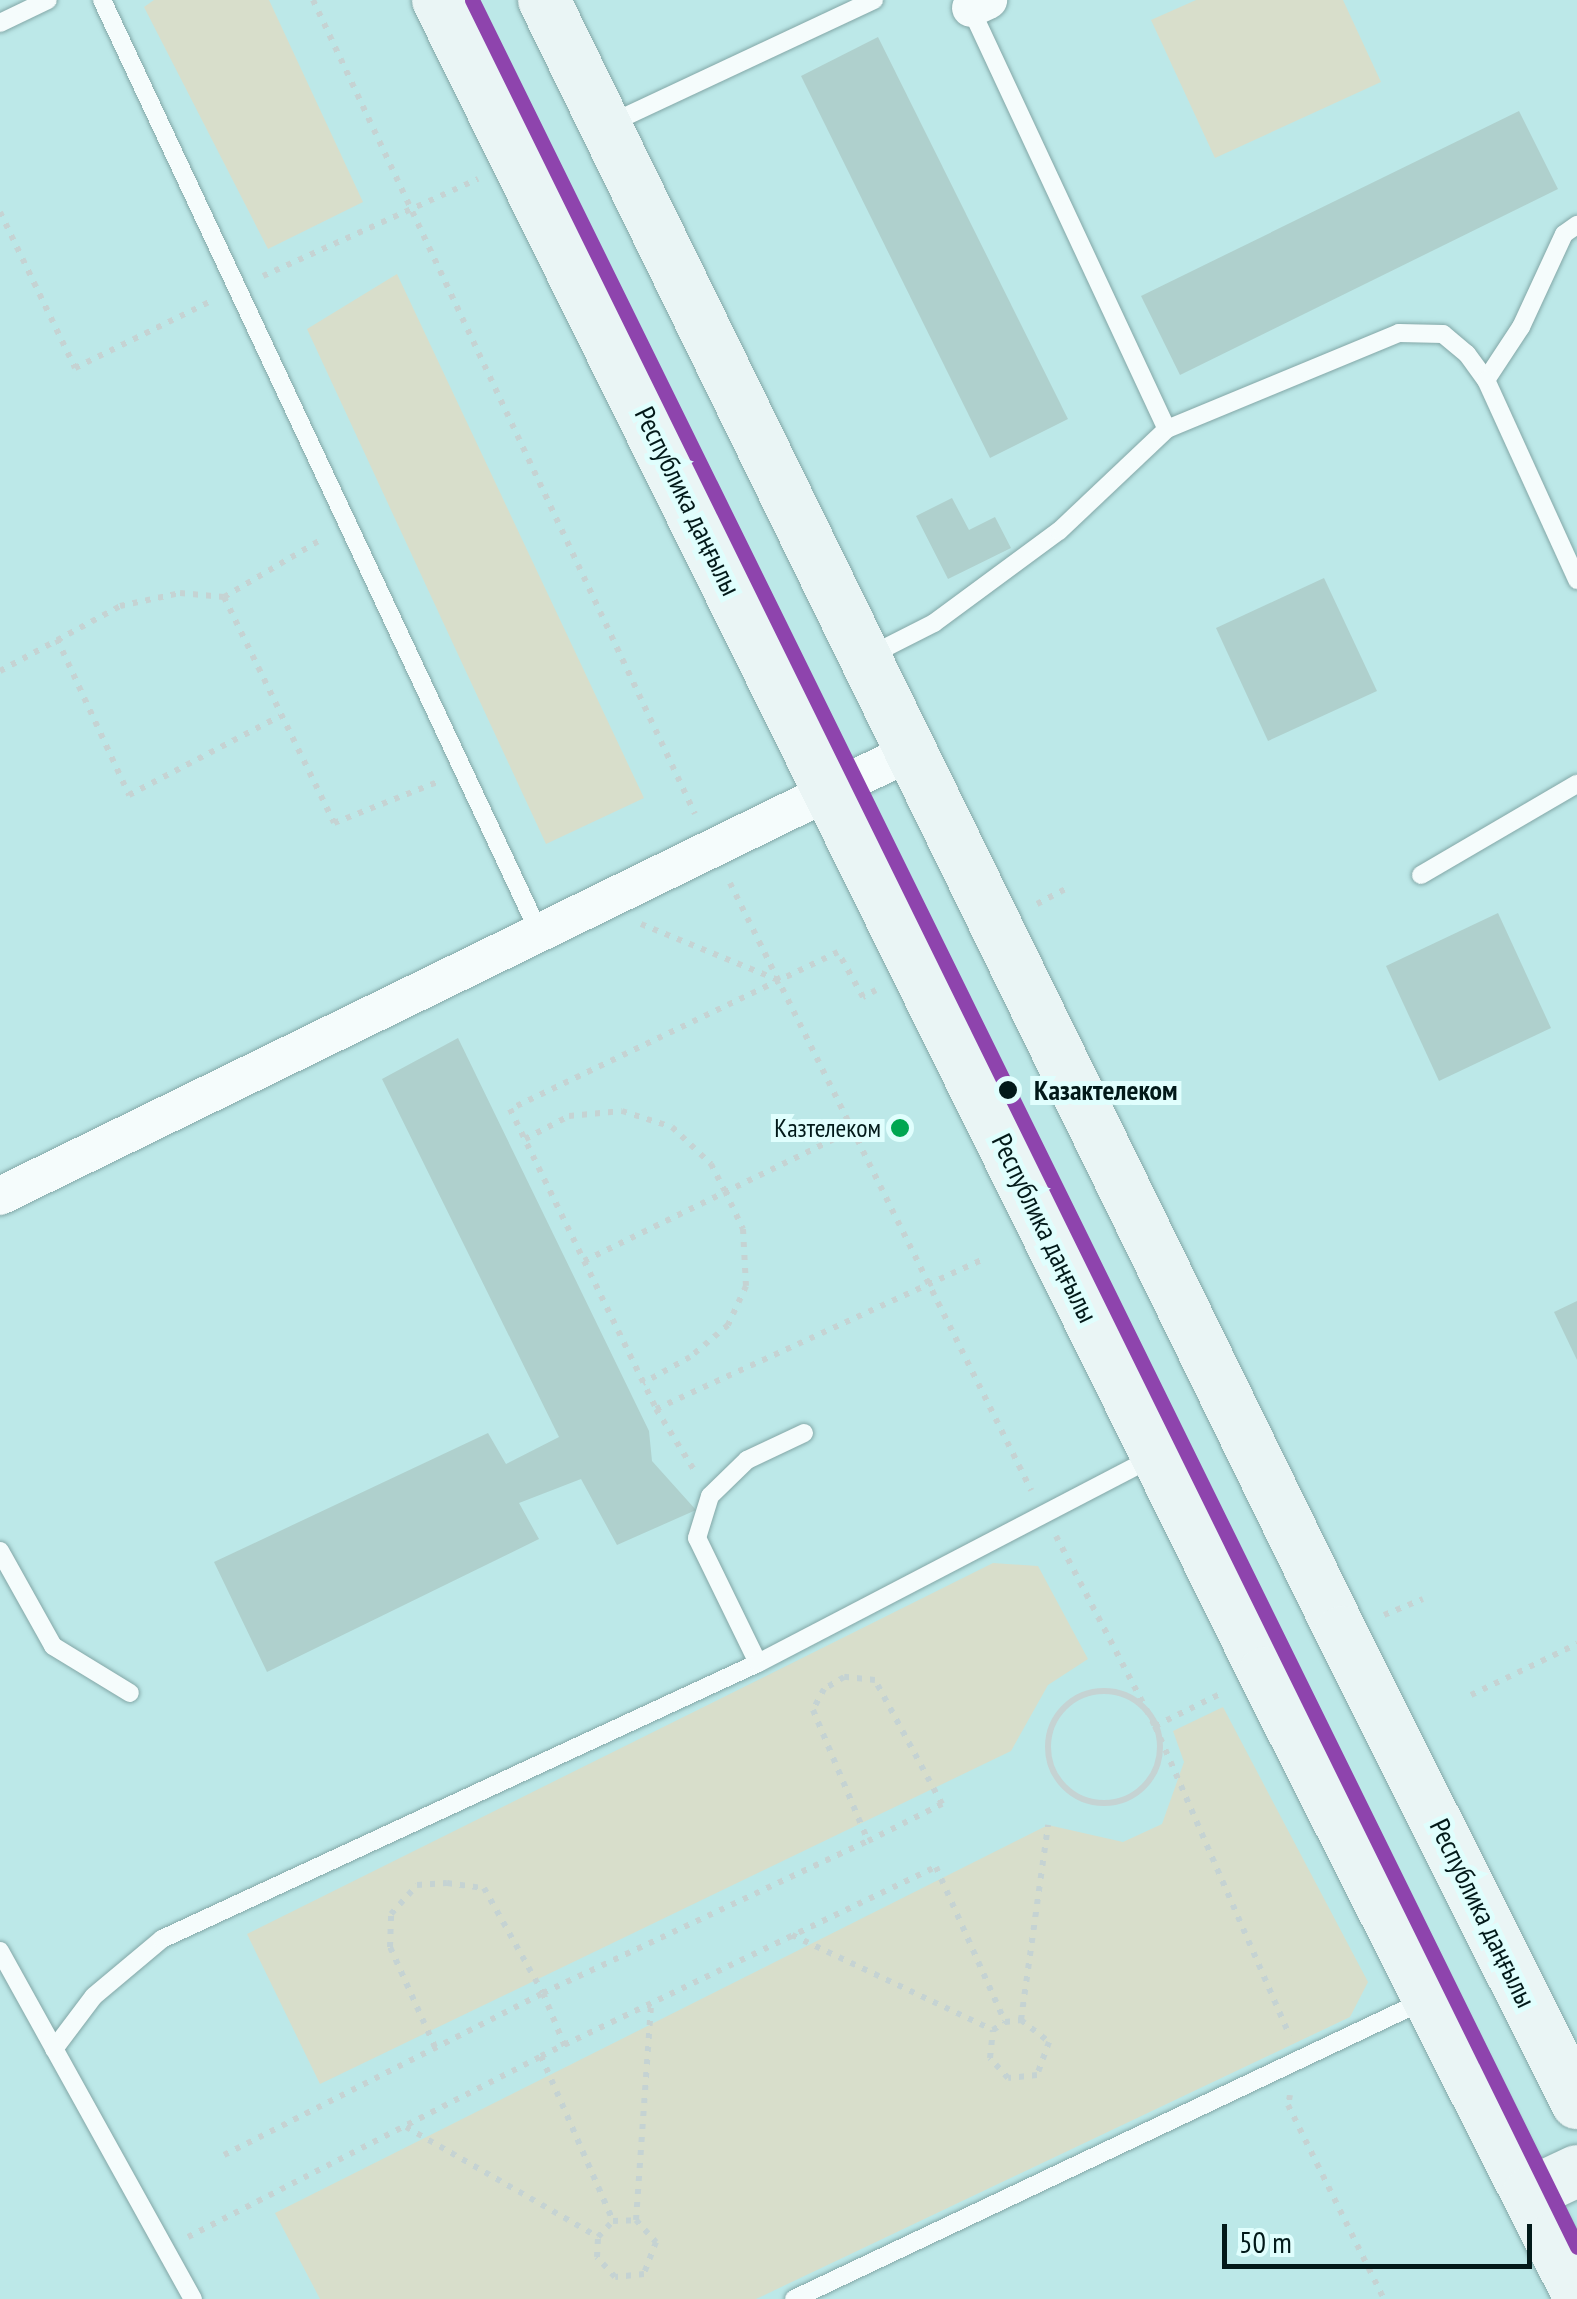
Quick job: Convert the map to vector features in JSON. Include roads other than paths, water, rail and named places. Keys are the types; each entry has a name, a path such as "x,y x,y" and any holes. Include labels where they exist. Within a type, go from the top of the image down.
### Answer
{"main road":[{"name":"Республика даңғылы","path":"438,0 1264,1673 1577,2292"},
{"name":"Республика даңғылы","path":"544,0 910,752 1577,2102"},
{"path":"1528,2194 1577,2172"}],"street":[{"path":"0,1196 910,752"}],"lane":[{"path":"0,23 48,0"},
{"path":"102,0 539,932"},
{"path":"607,125 874,0"},
{"path":"975,3 1167,429"},
{"path":"1486,380 1520,327 1564,234 1577,224"},
{"path":"864,658 934,623 1058,530 1167,429 1399,333 1443,334 1468,354 1486,380 1577,580"},
{"path":"1421,875 1577,784"},
{"path":"758,1663 697,1538 710,1496 746,1460 804,1433"},
{"path":"54,2049 94,1996 162,1939 758,1663 1156,1455"},
{"path":"0,1551 19,1592 53,1646 130,1694"},
{"path":"0,1951 193,2299"},
{"path":"794,2299 1430,1998"}],"place":[{"name":"Казактелеком","path":"1008,1090"},
{"name":"Казтелеком","path":"900,1128"}]}
